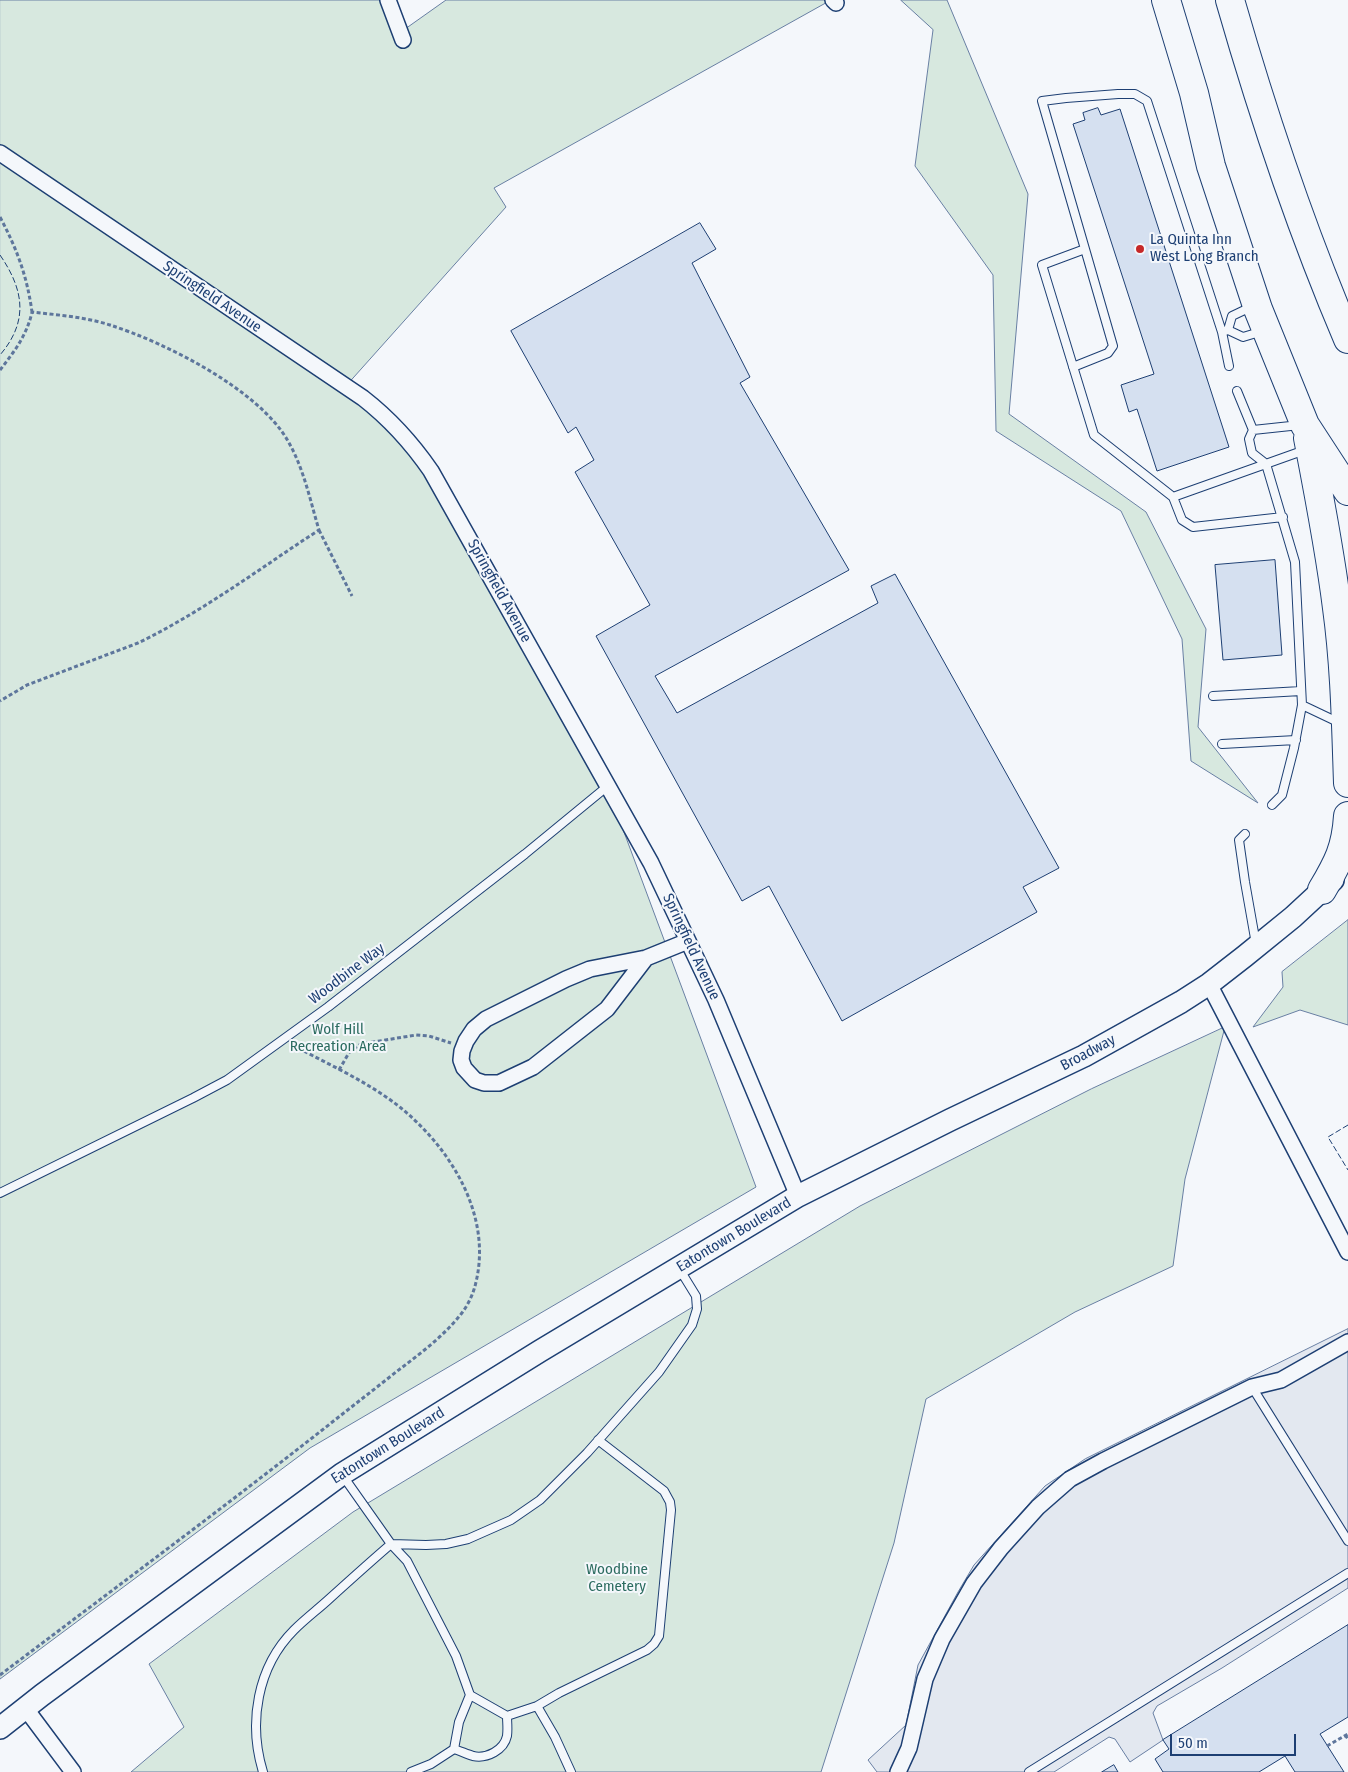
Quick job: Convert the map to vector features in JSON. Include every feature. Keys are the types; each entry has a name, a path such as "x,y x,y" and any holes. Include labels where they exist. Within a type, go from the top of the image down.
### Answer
{"highway":[{"path":"1166,0 1194,93 1211,166 1257,304 1311,439 1338,609 1343,659 1348,783"},
{"path":"1230,0 1270,132 1348,339"},
{"path":"1311,439 1348,491"},
{"path":"1322,890 1339,862 1344,848 1348,816"}],"street":[{"path":"388,0 403,40"},
{"name":"Springfield Avenue","path":"0,153 354,392 380,411 416,448 431,471 609,785 651,863 734,1040 798,1196"},
{"name":"Broadway","path":"798,1196 1084,1056 1209,984 1293,917 1348,866"},
{"path":"646,958 607,1009 533,1067 498,1083 484,1083 475,1080 464,1068 461,1060 466,1040 474,1029 486,1019 590,969 646,958 688,940"},
{"path":"1209,984 1348,1252"},
{"name":"Eatontown Boulevard","path":"0,1728 342,1474 540,1351 798,1196"},
{"path":"898,1772 909,1748 925,1680 942,1639 974,1583 1001,1548 1038,1507 1070,1479 1103,1460 1252,1387 1281,1380 1348,1342"},
{"path":"26,1709 73,1772"}],"lane":[{"path":"1073,367 1108,353 1113,346 1042,101 1135,94 1147,101 1225,331 1229,366"},
{"path":"1085,249 1042,265 1094,435 1173,497 1182,520 1193,527 1283,517"},
{"path":"1225,331 1232,316 1257,304"},
{"path":"1225,331 1243,337 1267,330"},
{"path":"1237,391 1252,430 1249,439 1252,453 1266,464 1295,562 1302,705 1296,740 1282,795 1272,805"},
{"path":"1252,430 1311,439"},
{"path":"1173,497 1266,464 1311,439"},
{"path":"1213,696 1302,690"},
{"path":"1302,705 1346,726"},
{"path":"1222,744 1296,740"},
{"name":"Woodbine Way","path":"0,1193 226,1080 283,1040 525,854 609,785"},
{"path":"1245,834 1239,840 1244,882 1257,946"},
{"path":"263,1772 257,1744 257,1705 271,1660 293,1631 391,1544 446,1544 468,1539 497,1527 540,1500 598,1440 659,1372 692,1325 697,1310 696,1296 679,1268"},
{"path":"1252,1387 1348,1541"},
{"path":"342,1474 391,1544 407,1561 456,1656 470,1695 508,1716 536,1706 647,1650 659,1636 671,1510 670,1502 664,1491 598,1440"},
{"path":"1029,1772 1348,1572"},
{"path":"411,1772 431,1764 454,1749 459,1722 470,1695"},
{"path":"536,1706 571,1772"},
{"path":"454,1749 474,1756 490,1755 505,1742 508,1716"},
{"path":"431,1764 434,1772"}],"path":[{"path":"0,218 22,264 28,285 32,312 29,326 22,339 0,370"},
{"path":"32,312 80,318 109,325 157,343 201,367 241,393 277,425 288,440 305,480 319,530 352,596"},
{"path":"0,701 27,685 138,643 162,631 226,592 319,530"},
{"path":"339,1070 350,1051 361,1044 416,1035 429,1036 463,1047"},
{"path":"0,1676 427,1348 456,1320 469,1303 478,1269 478,1240 475,1217 459,1174 434,1140 400,1107 339,1070 283,1040"},
{"path":"1327,1746 1347,1734 1348,1739"}],"green space":[{"name":"Wolf Hill Recreation Area","path":"0,0 385,0 398,34 446,0 831,0 494,188 506,207 345,387 414,452 605,781 756,1187 310,1448 0,1679"},
{"path":"901,0 947,0 1028,194 1009,414 1146,512 1206,629 1198,727 1258,803 1191,761 1182,639 1121,511 996,431 993,275 915,166 933,30"},
{"path":"1348,920 1348,1025 1300,1010 1253,1027 1283,987 1282,972"},
{"name":"Woodbine Cemetery","path":"1225,1027 1185,1179 1173,1266 1075,1312 926,1399 894,1543 821,1772 131,1772 184,1727 149,1664 353,1512 860,1206 1091,1089"}],"shaded area":[{"path":"1348,1329 1348,1588 1222,1668 1157,1706 1153,1713 1163,1740 1130,1762 1115,1739 1109,1737 1054,1772 877,1772 868,1760 906,1725 918,1665 958,1592 974,1565 1045,1486 1085,1459"}],"building":[{"name":"La Quinta Inn West Long Branch","path":"1098,108 1101,115 1120,109 1229,447 1157,471 1137,409 1129,412 1121,385 1154,374 1073,124 1085,120 1083,113"},
{"path":"700,223 716,249 692,263 750,377 740,383 849,570 655,676 677,713 878,603 871,586 895,574 1059,868 1023,887 1037,912 842,1021 769,886 742,901 596,636 650,605 575,472 594,460 576,427 568,433 511,331"},
{"path":"1275,560 1282,655 1223,660 1215,565"},
{"path":"1348,1625 1348,1717 1320,1734 1344,1772 1295,1772 1285,1756 1259,1772 1163,1772 1155,1759 1169,1749 1163,1740"},
{"path":"1114,1765 1118,1772 1102,1772"}],"fence":[{"path":"0,255 14,281 20,305 16,330 0,355"},
{"path":"1348,1125 1328,1137 1348,1170"}],"place":[{"name":"La Quinta Inn West Long Branch","path":"1140,249"}]}
